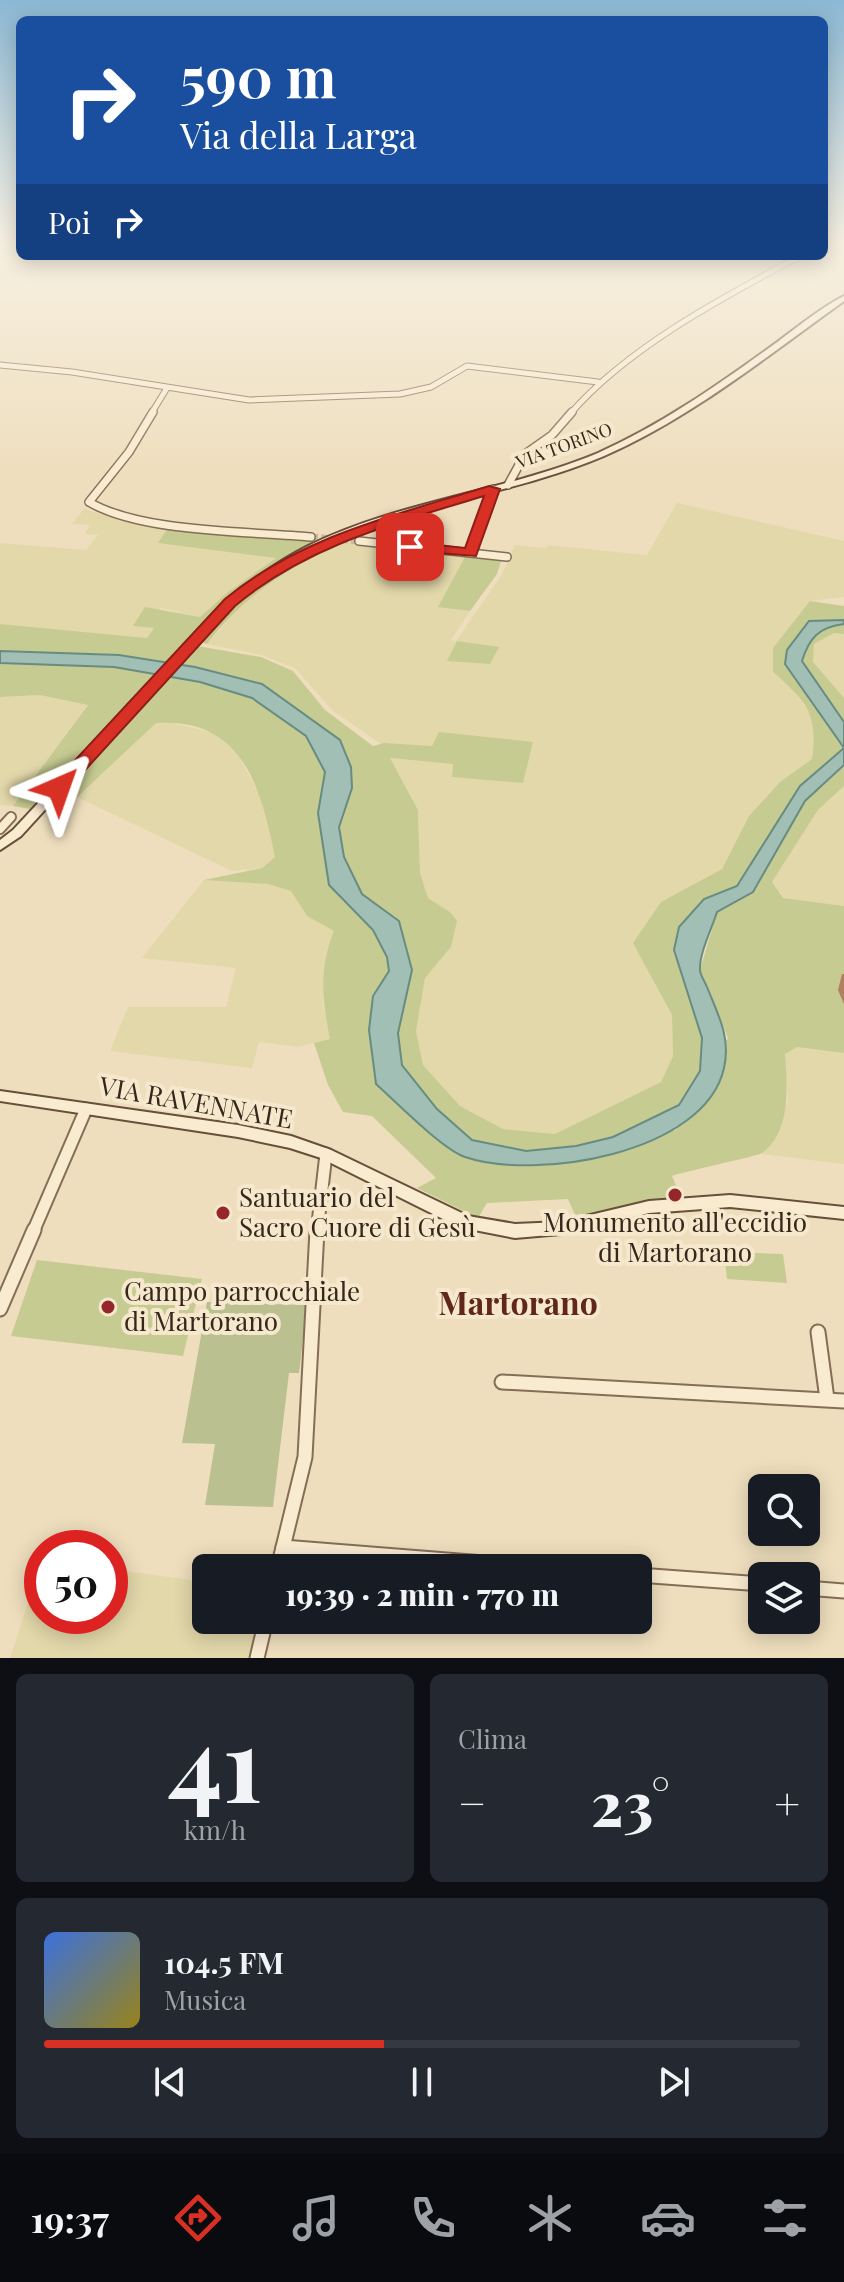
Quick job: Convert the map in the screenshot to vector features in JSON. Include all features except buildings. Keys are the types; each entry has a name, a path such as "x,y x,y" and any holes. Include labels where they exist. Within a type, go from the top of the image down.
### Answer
{"main road":[{"name":"VIA TORINO","path":"0,846 17,833 216,617 252,583 306,550 378,523 596,456 637,437 808,322"},
{"name":"VIA RAVENNATE","path":"0,1096 238,1131 326,1154 465,1222 515,1231 561,1228 649,1207 730,1201 844,1213"}],"street":[{"path":"508,485 525,454 552,435 598,382 687,322"},
{"path":"0,365 71,370 243,399 324,398 432,387 451,370 467,366 598,382"},
{"path":"167,388 129,452 92,494 89,502 95,509 130,519 311,537"},
{"path":"471,553 493,489"},
{"path":"359,541 507,557"},
{"path":"0,829 11,817"},
{"path":"0,1309 5,1284 86,1109"},
{"path":"281,1554 305,1457 316,1242 326,1154"},
{"path":"818,1332 827,1399"},
{"path":"502,1382 844,1401"},
{"path":"283,1547 372,1554"},
{"path":"652,1576 748,1583"},
{"path":"820,1589 844,1591"},
{"path":"257,1658 263,1634"}],"shaded area":[{"path":"677,503 844,541 844,597 810,601 773,672 795,691 815,721 812,759 780,782 749,816 722,869 661,902 634,943 672,1015 673,1056 661,1082 555,1134 503,1129 460,1106 423,1065 416,1031 425,978 451,947 450,912 428,898 420,873 418,810 390,758 454,764 452,777 523,783 433,746 381,744 332,710 295,668 261,655 207,644 252,593 290,567 345,542 466,555 439,606 470,611 451,640 456,641 501,576 515,545 546,548 548,545 647,555"},
{"path":"84,509 124,521 170,525 159,543 277,557 228,592 200,617 161,608 133,626 154,628 147,638 0,624 0,543 86,550 98,535 85,534 90,525 72,524"},
{"path":"834,633 844,634 844,698 812,663 814,644"},
{"path":"40,695 88,704 13,806 0,805 0,697"},
{"path":"169,722 210,732 232,744 263,800 275,857 262,868 232,871 77,797 155,723"},
{"path":"844,786 844,906 783,898 772,882 818,810"},
{"path":"204,880 268,884 291,891 307,916 335,931 323,1003 330,1039 298,1047 259,1042 252,1068 110,1051 128,1007 226,1007 236,968 142,958"},
{"path":"797,1047 844,1053 844,1164 761,1154 778,1133 788,1100 784,1054"},
{"path":"128,1571 192,1580 192,1634 256,1634 247,1658 10,1658 24,1615 24,1634 128,1634"}],"green space":[{"path":"170,525 325,540 285,560 250,584 217,611 186,644 261,657 293,671 325,710 373,746 384,743 432,746 439,732 533,742 523,783 452,777 453,764 390,758 418,810 420,873 428,898 450,912 457,921 451,947 425,978 416,1031 423,1065 460,1106 503,1129 555,1134 661,1082 673,1056 672,1015 633,943 661,902 722,869 749,816 780,782 812,759 813,730 808,710 773,672 773,648 810,601 844,606 844,620 809,621 785,664 844,748 800,786 737,887 704,899 674,950 702,1038 700,1071 679,1105 613,1137 576,1146 526,1151 472,1140 437,1109 402,1065 398,1033 412,970 399,921 362,894 344,857 339,827 352,788 340,740 262,684 119,655 0,651 0,624 147,638 154,628 133,626 145,607 200,617 228,592 276,558 158,543"},
{"path":"337,541 345,542 286,572 236,611 207,644 200,642 263,583 298,560"},
{"path":"466,555 502,558 497,574 470,611 438,607"},
{"path":"844,624 844,634 834,633 814,644 813,662 844,698 844,722 802,662 816,635"},
{"path":"457,641 499,647 490,664 447,661"},
{"path":"0,663 114,667 200,682 252,698 306,736 325,772 318,813 329,885 373,930 387,957 389,971 374,996 369,1030 376,1084 461,1156 495,1165 676,1130 728,1038 700,970 717,912 753,892 805,801 844,765 844,786 818,810 772,882 783,898 844,906 844,1053 797,1047 785,1054 786,1107 779,1133 772,1144 758,1155 672,1176 681,1197 576,1217 568,1199 487,1203 478,1218 417,1188 436,1178 372,1116 343,1112 328,1085 314,1043 330,1039 323,984 334,931 307,916 291,891 268,884 204,880 262,868 275,857 254,783 243,762 228,745 209,732 186,724 156,723 59,814 13,806 88,705 40,695 0,697"},
{"path":"724,1252 783,1254 787,1283 727,1279"},
{"name":"Campo parrocchiale di Martorano","path":"37,1260 202,1279 183,1356 11,1336"},
{"path":"207,1302 307,1305 299,1373 289,1373 273,1507 205,1505 215,1444 182,1443"}],"water":[{"path":"844,620 844,624 816,635 802,661 844,722 844,748 785,664 787,650 809,621"},
{"path":"0,651 119,655 195,667 262,684 340,740 351,767 352,788 339,827 344,857 362,894 399,921 412,970 398,1033 402,1065 437,1109 472,1140 526,1151 576,1146 613,1137 679,1105 700,1071 702,1038 674,950 679,927 704,899 737,886 800,786 844,748 844,765 805,801 753,892 717,912 700,964 726,1046 724,1068 710,1098 685,1122 652,1140 614,1154 573,1162 495,1164 455,1152 376,1084 369,1030 373,996 389,971 387,957 373,930 329,885 318,813 325,772 306,736 252,698 200,682 114,667 0,663"}],"tunnel":[{"path":"311,537 359,541"}],"place":[{"name":"Monumento all'eccidio di Martorano","path":"675,1195"},
{"name":"Santuario del Sacro Cuore di Gesù","path":"223,1213"},
{"name":"Campo parrocchiale di Martorano","path":"108,1307"}],"district":[{"name":"Martorano","path":"518,1304"}],"route":[{"path":"59,788 230,602 260,577 306,550 338,537 493,489 471,553 410,547"}]}
